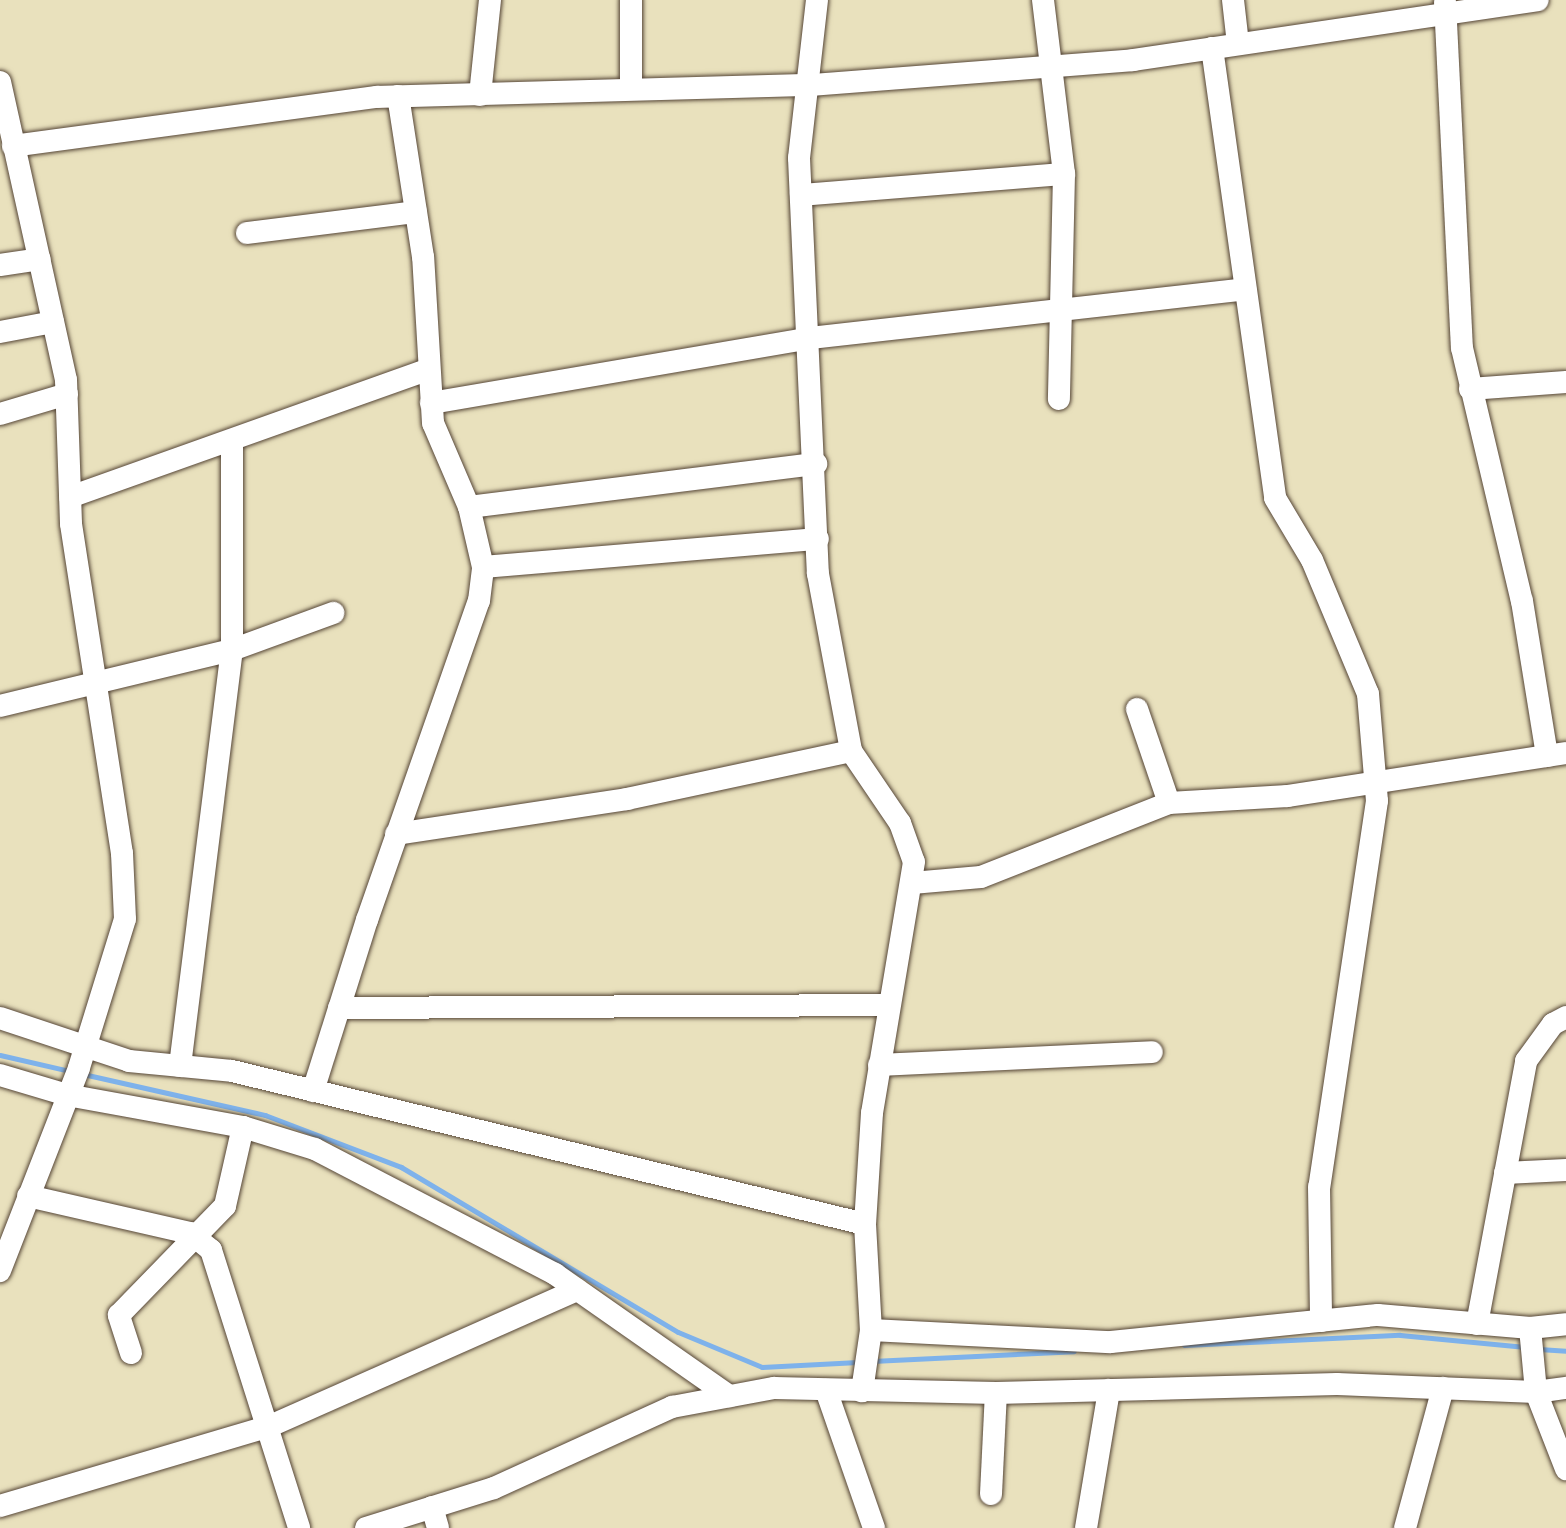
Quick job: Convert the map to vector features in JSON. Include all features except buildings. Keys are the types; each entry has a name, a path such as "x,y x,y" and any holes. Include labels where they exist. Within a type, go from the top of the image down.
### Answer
{"street":[{"path":"480,95 490,0"},
{"path":"631,0 631,86"},
{"path":"817,0 811,85 799,158 816,464 818,574 851,751 900,823 914,862 879,1065 865,1224 870,1337 863,1387"},
{"path":"1043,0 1064,174 1059,399"},
{"path":"1233,0 1238,44"},
{"path":"13,146 398,96 480,95 631,86 811,85 1050,67 1212,48 1446,7 1538,0"},
{"path":"912,883 981,877 1169,803 1288,796 1556,754 1462,348 1446,7"},
{"path":"1212,48 1275,498 1312,560 1368,694 1375,784 1319,1187 1321,1321"},
{"path":"0,82 67,394 70,497 122,853 125,919 76,1074 28,1196 9,1222 0,1271"},
{"path":"313,1091 396,834 479,601 483,567 469,507 433,423 416,212 398,96"},
{"path":"801,195 1064,174"},
{"path":"247,233 416,212"},
{"path":"0,265 40,259"},
{"path":"431,403 810,338 1245,289"},
{"path":"0,332 53,322"},
{"path":"70,497 232,443 427,370"},
{"path":"1470,389 1566,382"},
{"path":"0,414 67,394"},
{"path":"180,1066 232,650 232,443"},
{"path":"469,507 816,464"},
{"path":"483,567 818,539"},
{"path":"0,706 96,686 232,650 333,613"},
{"path":"1137,709 1169,803"},
{"path":"396,834 627,799 851,751"},
{"path":"339,1008 889,1005"},
{"path":"1477,1324 1526,1061 1553,1024 1566,1017"},
{"path":"0,1018 76,1074 315,1149 577,1290 729,1396"},
{"path":"879,1065 1152,1052"},
{"path":"0,1075 76,1074 129,1061 232,1071 865,1224"},
{"path":"131,1353 119,1315 197,1239 225,1206 243,1127"},
{"path":"1505,1173 1566,1170"},
{"path":"28,1196 197,1239 211,1250 270,1426 299,1528"},
{"path":"0,1506 270,1426 577,1290"},
{"path":"870,1337 1111,1342 1378,1315 1477,1324 1531,1333 1566,1324"},
{"path":"1531,1333 1535,1384 1566,1469"},
{"path":"366,1528 435,1518 672,1407 774,1388 826,1390 863,1387 996,1393 1337,1384 1443,1388 1535,1384 1566,1388"},
{"path":"1405,1528 1443,1388"},
{"path":"826,1390 874,1528"},
{"path":"1086,1528 1109,1390"},
{"path":"991,1494 996,1393"}],"waterway":[{"path":"0,1055 70,1071"},
{"path":"83,1074 265,1115 401,1167 678,1332 762,1367 858,1362"},
{"path":"1184,1345 1400,1335 1525,1347"},
{"path":"1539,1349 1566,1351"},
{"path":"872,1361 1074,1351"}]}
